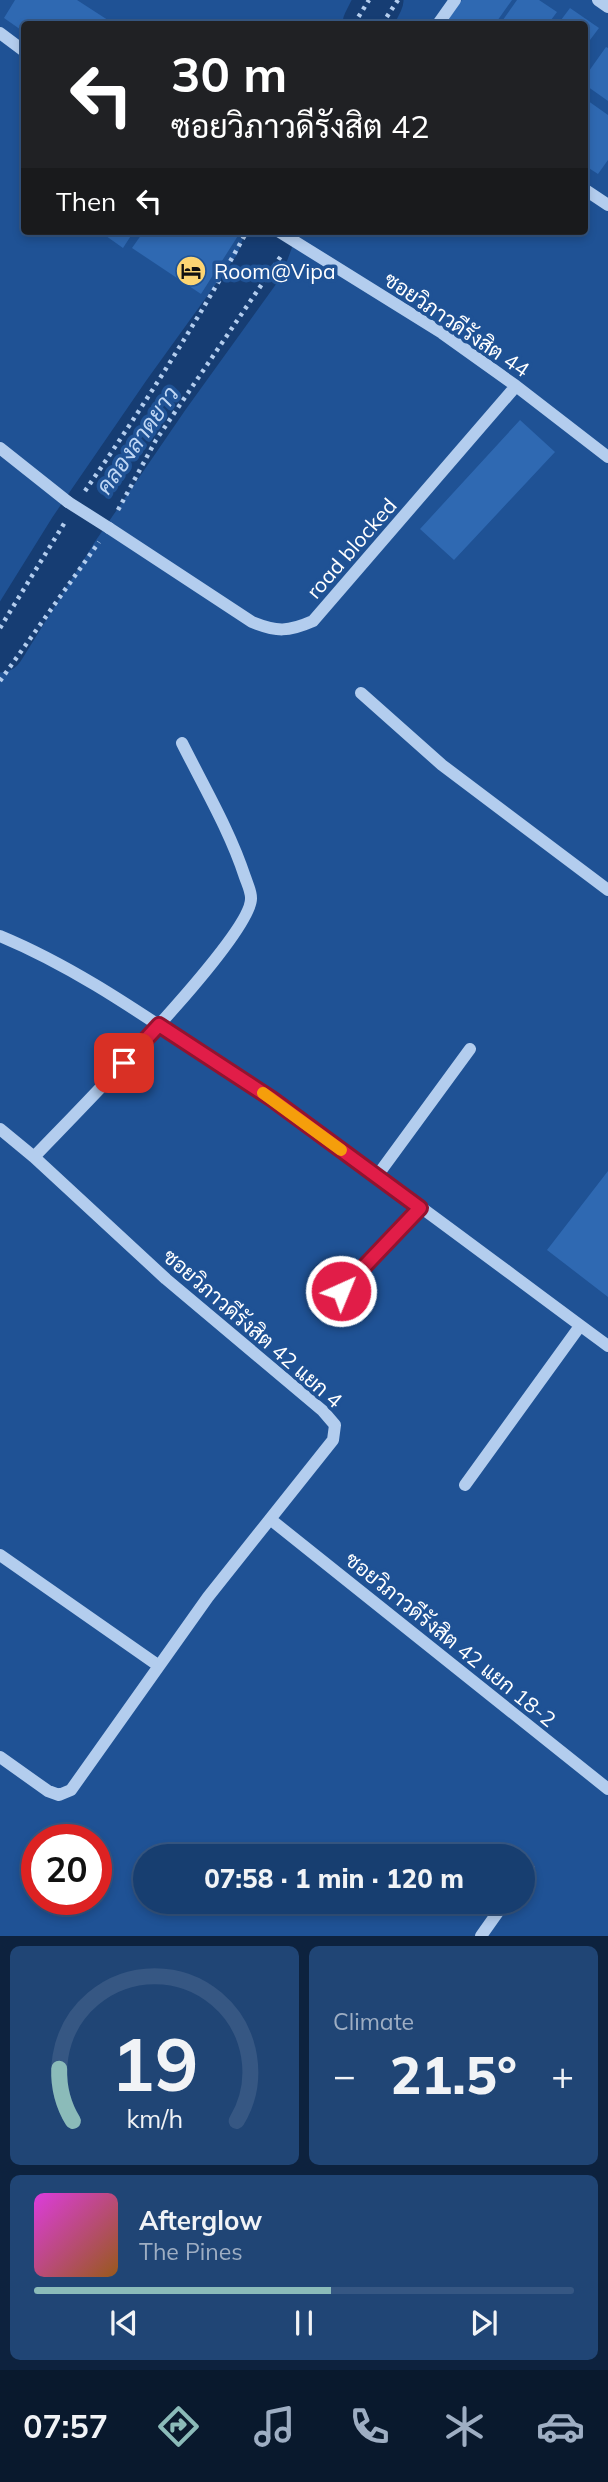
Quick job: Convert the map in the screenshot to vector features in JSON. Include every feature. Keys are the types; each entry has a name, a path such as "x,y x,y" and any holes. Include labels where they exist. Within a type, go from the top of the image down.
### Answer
{"street":[{"path":"440,21 455,0"},
{"path":"598,0 608,7"},
{"path":"0,33 21,49"},
{"path":"588,191 608,205"},
{"name":"ซอยวิภาวดีรังสิต 44","path":"284,235 442,332 608,457"},
{"name":"road blocked","path":"0,448 71,505 252,622 271,630 293,630 313,621 516,386"},
{"path":"360,692 442,765 608,890"},
{"path":"0,1129 34,1157 159,1025 220,953 243,920 251,899 237,854 182,743"},
{"path":"0,936 40,952 272,1099 608,1346"},
{"path":"377,1176 470,1049"},
{"name":"ซอยวิภาวดีรังสิต 42 แยก 4","path":"0,1757 48,1791 65,1794 76,1785 208,1597 333,1440 335,1425 323,1411 166,1279 34,1157"},
{"path":"341,1291 420,1208"},
{"path":"465,1485 580,1326"},
{"name":"ซอยวิภาวดีรังสิต 42 แยก 18-2","path":"270,1519 608,1788"},
{"path":"0,1555 159,1665"},
{"path":"481,1936 497,1914"}],"path":[{"path":"356,21 369,0"},
{"path":"384,21 398,0"},
{"path":"0,628 71,505 149,397 209,300 245,235"},
{"path":"0,681 109,528 156,440 292,240"}],"building":[{"path":"15,0 77,0 109,21 21,21 21,30 4,18"},
{"path":"462,0 512,0 497,21 447,21"},
{"path":"517,0 539,0 557,12 550,21 502,21"},
{"path":"570,8 599,28 588,43 588,21 560,21"},
{"path":"606,47 608,48 608,101 588,87 588,72"},
{"path":"588,101 608,115 608,160 598,174 588,168"},
{"path":"105,235 131,235 123,248"},
{"name":"Room@Vipa","path":"141,235 238,235 201,294 132,248"},
{"path":"520,420 555,452 454,560 420,529"},
{"path":"608,1171 608,1297 547,1250"}],"waterway":[{"name":"คลองลาดยาว","path":"368,21 379,0"},
{"name":"คลองลาดยาว","path":"0,648 74,529 259,266 271,235"}],"slow traffic":[{"path":"263,1093 341,1150"}],"place":[{"name":"Room@Vipa","path":"191,271"}],"route":[{"path":"124,1063 159,1025 272,1099 420,1208 341,1291"}]}
